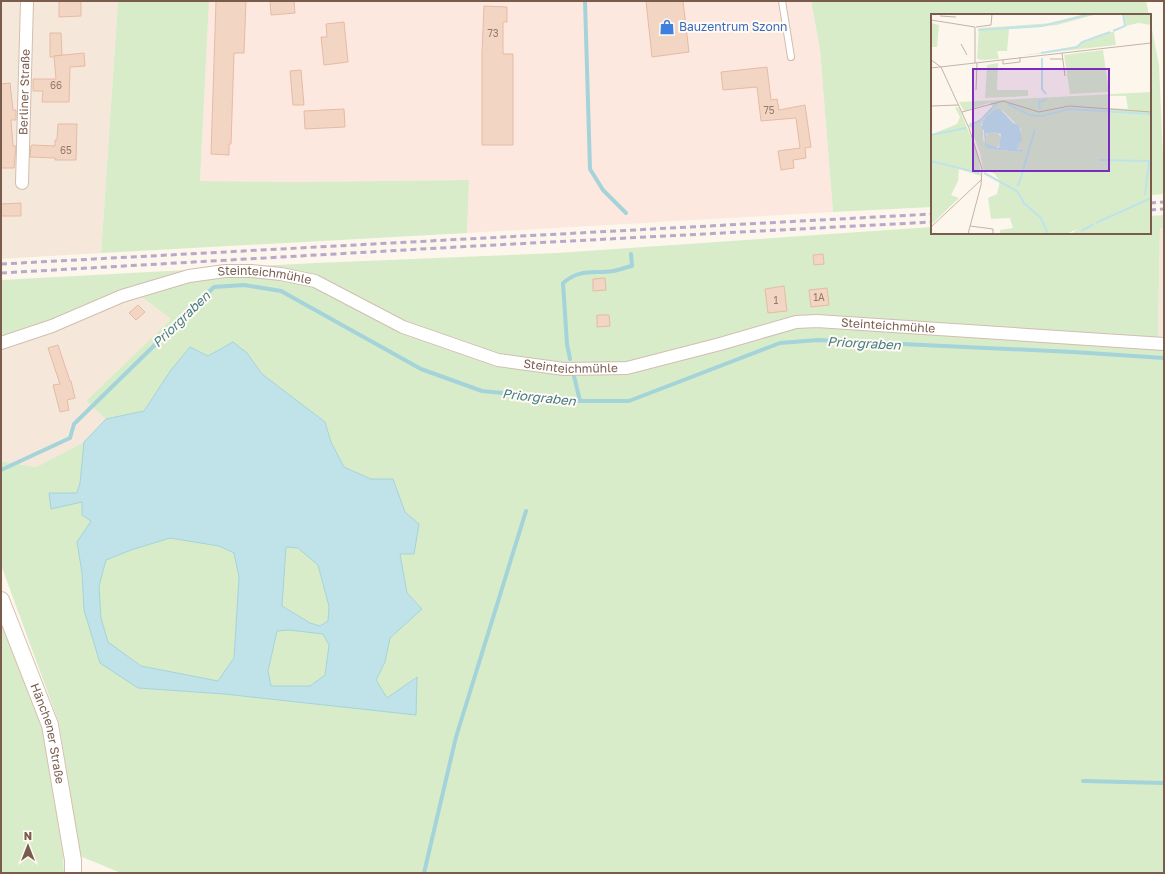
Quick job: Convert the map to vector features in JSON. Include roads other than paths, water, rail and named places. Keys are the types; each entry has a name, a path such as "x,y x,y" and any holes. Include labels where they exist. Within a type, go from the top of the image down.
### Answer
{"main road":[{"name":"Hänchener Straße","path":"1,600 50,725 73,860 73,873"}],"street":[{"name":"Berliner Straße","path":"22,183 27,1"},
{"name":"Steinteichmühle","path":"1,343 52,326 122,296 189,276 225,271 251,271 281,274 315,281 403,327 498,360 564,369 627,368 720,344 796,322 817,321 1164,344"}],"lane":[{"path":"782,1 791,56"}],"water":[{"path":"233,342 247,353 262,374 325,422 331,442 344,467 371,479 393,479 405,512 419,524 414,554 400,554 407,593 422,609 390,638 385,662 376,680 387,698 417,677 416,715 224,694 138,688 100,663 84,610 82,573 77,542 91,521 82,515 82,502 51,509 49,493 77,493 80,483 84,442 106,419 144,411 171,370 190,347 208,356","holes":["170,538 219,546 234,553 239,577 234,658 218,681 141,666 108,642 101,618 99,586 106,560 131,550","286,547 298,548 318,565 329,606 328,621 320,626 310,623 282,606","289,630 323,634 329,645 325,675 310,686 271,686 268,671 277,631"]}],"waterway":[{"path":"585,1 590,169 603,190 626,213"},
{"path":"570,359 567,344 563,283 569,278 581,273 606,272 632,266 631,254"},
{"name":"Priorgraben","path":"1,470 70,438 74,424 214,287 244,285 281,291 421,369 482,391 580,401 629,401 780,343 818,340 1073,352 1164,358"},
{"path":"574,376 580,401"},
{"path":"424,873 456,737 526,511"},
{"path":"1083,781 1164,783"}],"railway":[{"path":"1151,203 1164,202"},
{"path":"1151,210 1164,209"},
{"path":"1,264 931,214"},
{"path":"1,273 931,222"}],"place":[{"name":"Bauzentrum Szonn","path":"667,27"}]}
